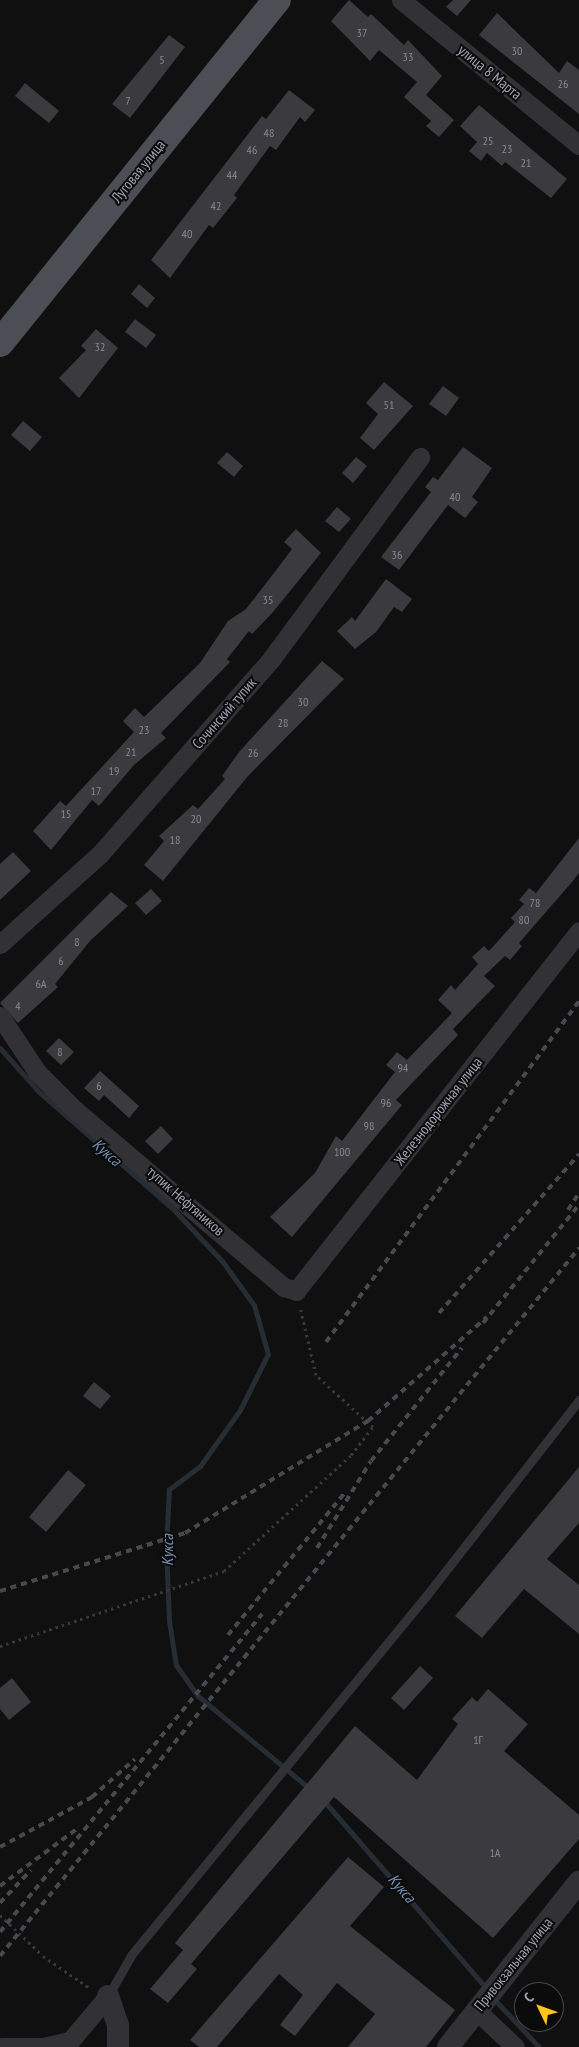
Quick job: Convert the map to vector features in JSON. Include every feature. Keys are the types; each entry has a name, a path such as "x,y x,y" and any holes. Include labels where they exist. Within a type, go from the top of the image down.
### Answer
{"main road":[{"name":"Луговая улица","path":"0,343 276,0"}],"street":[{"name":"улица 8 Марта","path":"402,0 579,144"},
{"name":"Сочинский тупик","path":"0,944 100,854 272,658 420,458"},
{"name":"Железнодорожная улица","path":"296,1291 579,931"},
{"name":"тупик Нефтяников","path":"0,1016 37,1072 75,1110 146,1165 284,1286 296,1291"},
{"name":"Привокзальная улица","path":"448,2047 484,1998 579,1882"},
{"path":"2,2047 42,2047 70,2040 108,1996"},
{"path":"108,1996 118,2025 118,2047"},
{"path":"484,1998 515,2047"}],"lane":[{"path":"108,1996 132,1954 579,1400"}],"path":[{"path":"0,1646 179,1589 224,1571 351,1455 374,1426 316,1375 296,1291"},
{"path":"0,1915 79,1984 108,1996"}],"building":[{"path":"349,0 368,17 371,14 404,45 408,40 442,76 426,95 454,120 439,137 426,126 431,121 404,97 417,82 379,50 370,61 331,21"},
{"path":"453,0 471,0 457,16 446,7"},
{"path":"497,13 559,73 567,61 579,70 579,114 479,35"},
{"path":"169,35 185,47 130,118 112,104"},
{"path":"25,83 59,111 49,123 15,96"},
{"path":"289,90 315,110 305,122 300,117 276,150 270,146 234,195 237,198 213,228 209,225 170,278 151,260 262,116 266,119"},
{"path":"479,105 567,179 551,198 505,162 502,166 487,153 481,161 469,151 477,142 460,126"},
{"path":"139,284 155,298 147,308 131,294"},
{"path":"135,319 156,335 146,348 125,332"},
{"path":"96,329 118,348 79,398 59,378 86,350 81,346"},
{"path":"384,382 413,406 374,450 360,438 378,414 366,403"},
{"path":"443,386 459,398 446,416 429,404"},
{"path":"23,421 42,437 30,451 11,435"},
{"path":"463,447 492,468 472,497 478,502 465,518 448,505 399,570 381,557 431,492 425,487 433,477 438,480"},
{"path":"227,452 243,466 234,477 217,463"},
{"path":"356,457 367,466 353,483 342,473"},
{"path":"337,507 351,519 339,532 325,521"},
{"path":"296,529 321,553 273,612 252,634 249,631 227,659 230,662 161,733 166,738 134,765 99,806 92,800 51,850 33,831 60,801 66,806 134,732 123,721 135,708 144,717 200,663 228,621 246,609 292,549 284,542"},
{"path":"386,579 412,599 402,612 394,607 376,632 355,649 337,631 352,617 355,621"},
{"path":"322,661 344,679 248,776 163,881 144,865 164,841 159,836 193,805 198,809 225,779 222,776 239,752"},
{"path":"579,838 579,873 519,943 522,946 510,960 505,956 484,976 495,986 453,1029 458,1035 396,1100 402,1105 292,1237 270,1217 315,1173 336,1136 342,1141 395,1072 386,1065 397,1052 407,1060 452,1013 438,1000 451,985 455,990 478,964 472,957 484,946 489,951 515,922 511,918 524,904 519,900 529,888 536,893"},
{"path":"13,852 31,871 0,900 0,864"},
{"path":"151,889 162,901 146,915 135,903"},
{"path":"111,892 128,906 90,941 55,984 58,987 18,1023 0,1003"},
{"path":"59,1038 74,1052 61,1065 46,1051"},
{"path":"100,1071 139,1106 129,1118 104,1095 99,1101 84,1088"},
{"path":"161,1126 173,1139 158,1154 145,1141"},
{"path":"94,1382 111,1396 100,1409 83,1396"},
{"path":"579,1467 579,1523 547,1559 579,1585 579,1634 524,1589 482,1638 455,1616"},
{"path":"68,1470 86,1485 46,1532 29,1517"},
{"path":"420,1666 433,1678 404,1710 391,1698"},
{"path":"12,1678 31,1702 9,1720 0,1709 0,1688"},
{"path":"488,1689 528,1724 504,1751 579,1815 579,1839 493,1938 334,1797 191,1964 197,1969 168,2003 150,1989 183,1950 175,1943 355,1726 417,1780 458,1724 452,1719 472,1697 477,1702"},
{"path":"348,1857 384,1887 350,1926 455,2010 426,2047 348,2047 375,2014 337,1983 295,2036 280,2025 303,1995 279,1974 217,2047 199,2047 190,2040"}],"waterway":[{"name":"Кукса","path":"0,1048 38,1091 174,1210 222,1261 254,1305 268,1354 240,1410 200,1466 169,1489 166,1547 169,1621 176,1665 198,1696 310,1789"},
{"name":"Кукса","path":"324,1801 487,1989"},
{"name":"Кукса","path":"493,1998 539,2047"}],"railway":[{"path":"326,1342 579,1001"},
{"path":"439,1313 579,1154"},
{"path":"568,1210 579,1193"},
{"path":"483,1323 579,1205"},
{"path":"0,1956 579,1248"},
{"path":"0,1591 185,1533 368,1421 487,1317"},
{"path":"317,1548 371,1461 462,1348"},
{"path":"228,1635 344,1494"},
{"path":"0,1932 262,1614"},
{"path":"0,1847 92,1797 135,1759"},
{"path":"0,1886 78,1828"},
{"path":"0,1903 31,1870"}]}
